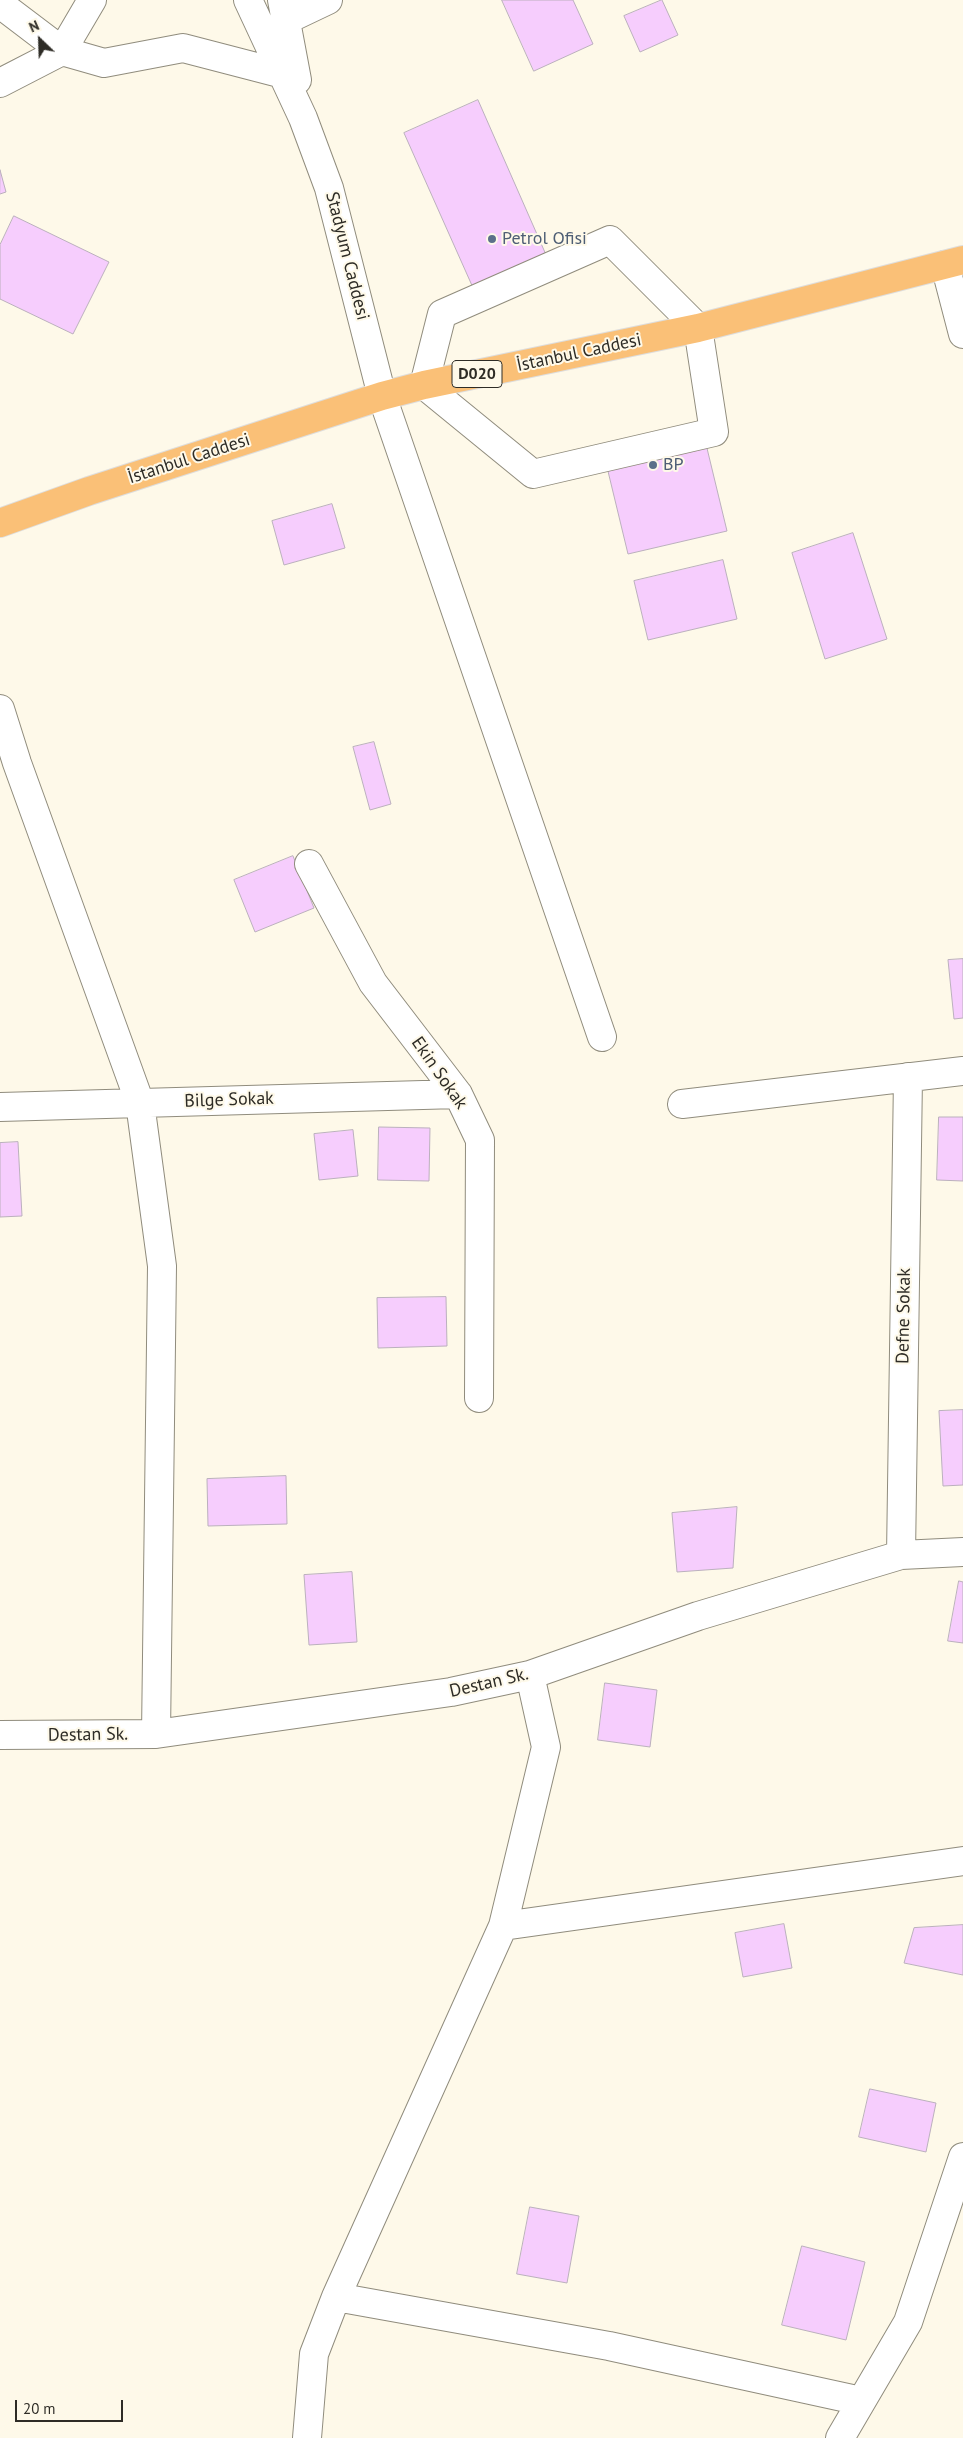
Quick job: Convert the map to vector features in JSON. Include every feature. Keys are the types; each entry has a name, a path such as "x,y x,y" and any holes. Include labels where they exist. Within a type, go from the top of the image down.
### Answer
{"highway":[{"name":"İstanbul Caddesi","path":"0,523 89,491 382,396 424,385 698,328 954,262"}],"street":[{"path":"0,82 62,51 92,0"},
{"name":"Stadyum Caddesi","path":"248,0 304,118 330,188 382,396 602,1037"},
{"path":"284,10 328,0"},
{"path":"0,4 62,51 104,63 183,48 283,74"},
{"name":"Stadyum Caddesi","path":"284,10 304,118"},
{"path":"610,240 698,328 714,432 533,474 424,385 442,314 610,240"},
{"path":"954,262 963,334"},
{"path":"0,710 20,772 140,1103 162,1266 156,1734"},
{"name":"Ekin Sokak","path":"310,864 373,983 458,1094 480,1140 479,1398"},
{"path":"682,1104 963,1071"},
{"name":"Defne Sokak","path":"901,1555 908,1077"},
{"name":"Bilge Sokak","path":"0,1107 458,1094"},
{"name":"Destan Sk.","path":"0,1736 156,1734 451,1692 530,1675 698,1616 901,1555 963,1552"},
{"path":"307,2438 314,2354 336,2297 503,1926 546,1747 530,1675"},
{"path":"503,1926 963,1860"},
{"path":"840,2438 908,2322 963,2157"},
{"path":"336,2297 609,2346 861,2402"}],"building":[{"path":"502,0 573,0 593,44 534,71"},
{"path":"662,0 678,35 640,52 624,16"},
{"path":"478,100 547,257 474,290 404,133"},
{"path":"0,170 6,192 0,194"},
{"path":"14,216 109,262 73,334 0,299 0,245"},
{"path":"705,440 727,531 628,554 606,463"},
{"path":"332,504 345,548 284,565 272,521"},
{"path":"853,533 887,639 825,659 792,553"},
{"path":"723,560 737,619 648,640 634,581"},
{"path":"374,742 391,804 370,810 353,747"},
{"path":"293,856 314,908 255,932 234,880"},
{"path":"963,959 963,1018 954,1019 948,960"},
{"path":"939,1117 963,1117 963,1181 937,1180"},
{"path":"379,1127 430,1128 429,1181 378,1180"},
{"path":"353,1130 358,1176 319,1180 314,1134"},
{"path":"18,1142 22,1216 0,1217 0,1143"},
{"path":"446,1297 447,1346 378,1348 377,1298"},
{"path":"963,1410 963,1485 943,1486 939,1411"},
{"path":"286,1476 287,1524 208,1526 207,1479"},
{"path":"737,1507 733,1568 677,1572 672,1513"},
{"path":"352,1572 357,1642 309,1645 304,1575"},
{"path":"959,1581 963,1582 963,1643 948,1641"},
{"path":"605,1683 657,1690 650,1747 598,1740"},
{"path":"784,1924 792,1968 743,1977 735,1933"},
{"path":"963,1925 963,1975 904,1963 914,1928"},
{"path":"870,2089 936,2103 926,2152 859,2137"},
{"path":"530,2207 579,2216 567,2283 517,2274"},
{"path":"802,2246 865,2262 846,2340 782,2325"}],"place":[{"name":"Petrol Ofisi","path":"492,239"},
{"name":"BP","path":"653,465"}]}
